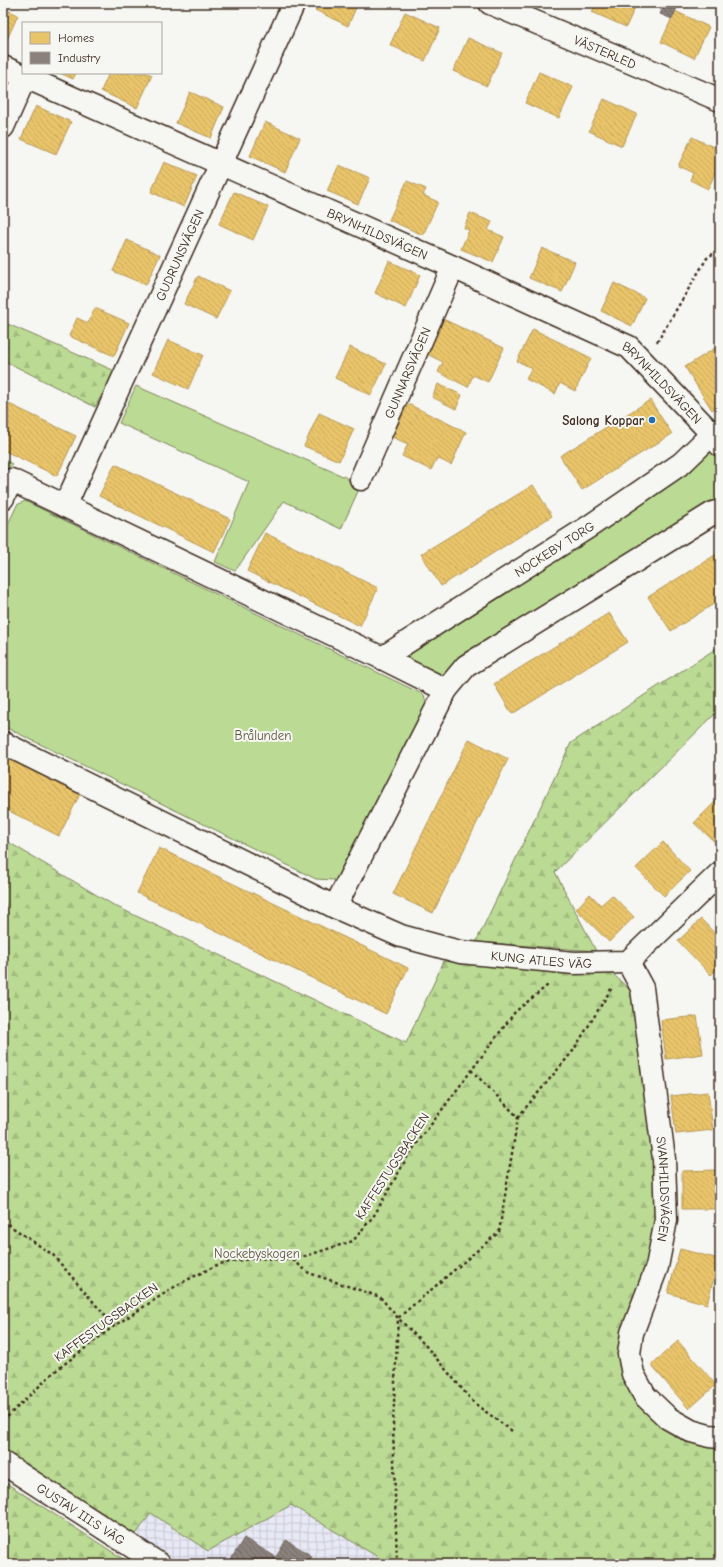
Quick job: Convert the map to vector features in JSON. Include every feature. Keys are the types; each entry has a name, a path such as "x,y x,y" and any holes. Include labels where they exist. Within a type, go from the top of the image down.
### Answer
{"street":[{"name":"GUDRUNSVÄGEN","path":"65,506 294,3"},
{"name":"VÄSTERLED","path":"490,3 720,100"},
{"name":"BRYNHILDSVÄGEN","path":"3,67 629,347 717,436"},
{"path":"3,127 25,77"},
{"name":"GUNNARSVÄGEN","path":"360,479 453,267"},
{"name":"NOCKEBY TORG","path":"382,658 590,526 682,464 717,436"},
{"path":"3,498 11,480 446,690"},
{"path":"3,743 334,907 446,690 466,666 713,513 720,511"},
{"path":"628,962 720,872"},
{"name":"KUNG ATLES VÄG","path":"334,907 401,936 460,952 574,963 628,962"},
{"name":"SVANHILDSVÄGEN","path":"628,962 642,988 664,1159 666,1220 657,1267 632,1333 630,1354 633,1374 645,1396 668,1418 691,1431 708,1436 720,1437"},
{"name":"GUSTAV III:S VÄG","path":"3,1463 159,1564"}],"path":[{"path":"645,363 707,258 720,249"},
{"path":"397,1564 393,1424 398,1318 499,1232 518,1117 573,1051 628,962"},
{"name":"KAFFESTUGSBACKEN","path":"3,1421 54,1372 114,1326 179,1284 219,1264 256,1258 293,1260 353,1241 375,1214 409,1154 515,1012 574,963"},
{"path":"471,1070 518,1117"},
{"path":"3,1221 53,1255 114,1326"},
{"path":"293,1260 309,1272 380,1297 398,1318 425,1345 474,1403 512,1431"}],"shaded area":[{"path":"291,1505 388,1564 179,1564 134,1537 151,1513 208,1551"}],"green space":[{"path":"3,322 115,371 95,407 3,360"},
{"path":"136,386 345,477 359,489 341,529 284,501 235,571 215,562 249,482 119,423"},
{"path":"720,445 720,511 446,690 382,658 682,463"},
{"path":"3,459 12,464 3,477"},
{"name":"Brålunden","path":"25,501 424,695 428,709 347,872 335,880 316,879 3,726 3,535 17,505"},
{"path":"720,646 720,709 555,872 596,951 476,942 571,743"},
{"name":"Nockebyskogen","path":"3,839 115,906 406,1043 444,961 613,974 633,993 653,1159 657,1217 647,1265 620,1361 623,1380 635,1402 658,1424 690,1440 720,1447 720,1564 388,1564 291,1505 208,1551 151,1513 134,1537 3,1452"},
{"path":"3,1481 131,1564 14,1564 3,1559"}],"building: Homes":[{"path":"318,3 358,3 348,26 315,10"},
{"path":"596,3 637,3 626,27 592,12"},
{"path":"3,8 18,15 4,46 3,46"},
{"path":"675,11 709,27 694,58 661,42"},
{"path":"405,12 440,28 425,61 390,45"},
{"path":"468,38 502,53 487,86 453,71"},
{"path":"539,72 573,87 559,118 525,103"},
{"path":"62,74 76,74 73,79"},
{"path":"109,74 152,75 137,108 101,91"},
{"path":"190,92 224,107 211,138 176,123"},
{"path":"604,99 637,114 622,146 589,131"},
{"path":"36,106 71,122 56,154 21,139"},
{"path":"265,122 300,138 285,172 250,156"},
{"path":"692,137 720,150 720,162 708,189 690,180 693,173 678,166"},
{"path":"164,162 197,176 184,207 151,192"},
{"path":"339,165 370,178 358,204 327,191"},
{"path":"407,181 426,189 423,195 438,202 423,235 389,220"},
{"path":"234,192 268,207 253,240 219,224"},
{"path":"470,213 492,222 488,230 504,237 493,262 461,249 469,230 464,228"},
{"path":"127,240 160,255 146,285 113,271"},
{"path":"542,248 575,262 562,292 529,278"},
{"path":"389,261 420,275 406,308 375,293"},
{"path":"198,276 230,291 216,319 184,304"},
{"path":"614,283 645,298 632,326 601,311"},
{"path":"95,308 129,323 114,356 69,336 77,318 88,323"},
{"path":"443,319 504,348 488,382 473,375 468,387 438,372 443,362 427,354"},
{"path":"533,329 591,358 575,391 560,383 555,394 526,379 532,368 517,361"},
{"path":"168,340 203,355 188,389 153,373"},
{"path":"720,345 720,405 712,410 685,367"},
{"path":"350,347 386,364 371,395 335,378"},
{"path":"438,384 462,395 456,409 432,397"},
{"path":"650,400 672,434 582,490 560,456"},
{"path":"3,401 76,436 57,476 3,450"},
{"path":"408,404 466,432 451,465 437,458 431,470 402,456 408,444 392,437"},
{"path":"319,413 354,429 339,461 304,446"},
{"path":"115,464 230,519 214,552 99,496"},
{"path":"533,485 552,516 441,586 421,554"},
{"path":"265,533 378,588 360,626 247,571"},
{"path":"720,552 720,600 671,631 648,597"},
{"path":"609,613 628,642 512,714 494,684"},
{"path":"469,739 508,759 433,913 393,894"},
{"path":"3,756 80,794 59,836 3,808"},
{"path":"718,799 720,801 720,841 717,844 694,823"},
{"path":"663,842 690,871 664,896 636,868"},
{"path":"159,848 408,968 386,1014 137,893"},
{"path":"590,894 601,905 612,895 634,917 609,942 576,909"},
{"path":"701,919 720,939 714,946 720,952 720,966 711,975 678,941"},
{"path":"697,1016 703,1054 666,1059 661,1020"},
{"path":"708,1092 713,1130 676,1134 671,1096"},
{"path":"717,1170 718,1209 682,1209 682,1171"},
{"path":"680,1249 719,1259 707,1304 668,1293"},
{"path":"678,1341 716,1385 689,1409 651,1365"}],"building: Industry":[{"path":"665,3 679,3 672,19 660,14"},
{"path":"244,1538 276,1557 286,1540 312,1556 308,1564 228,1564"}],"place":[{"name":"Salong Koppar","path":"652,420"}]}
